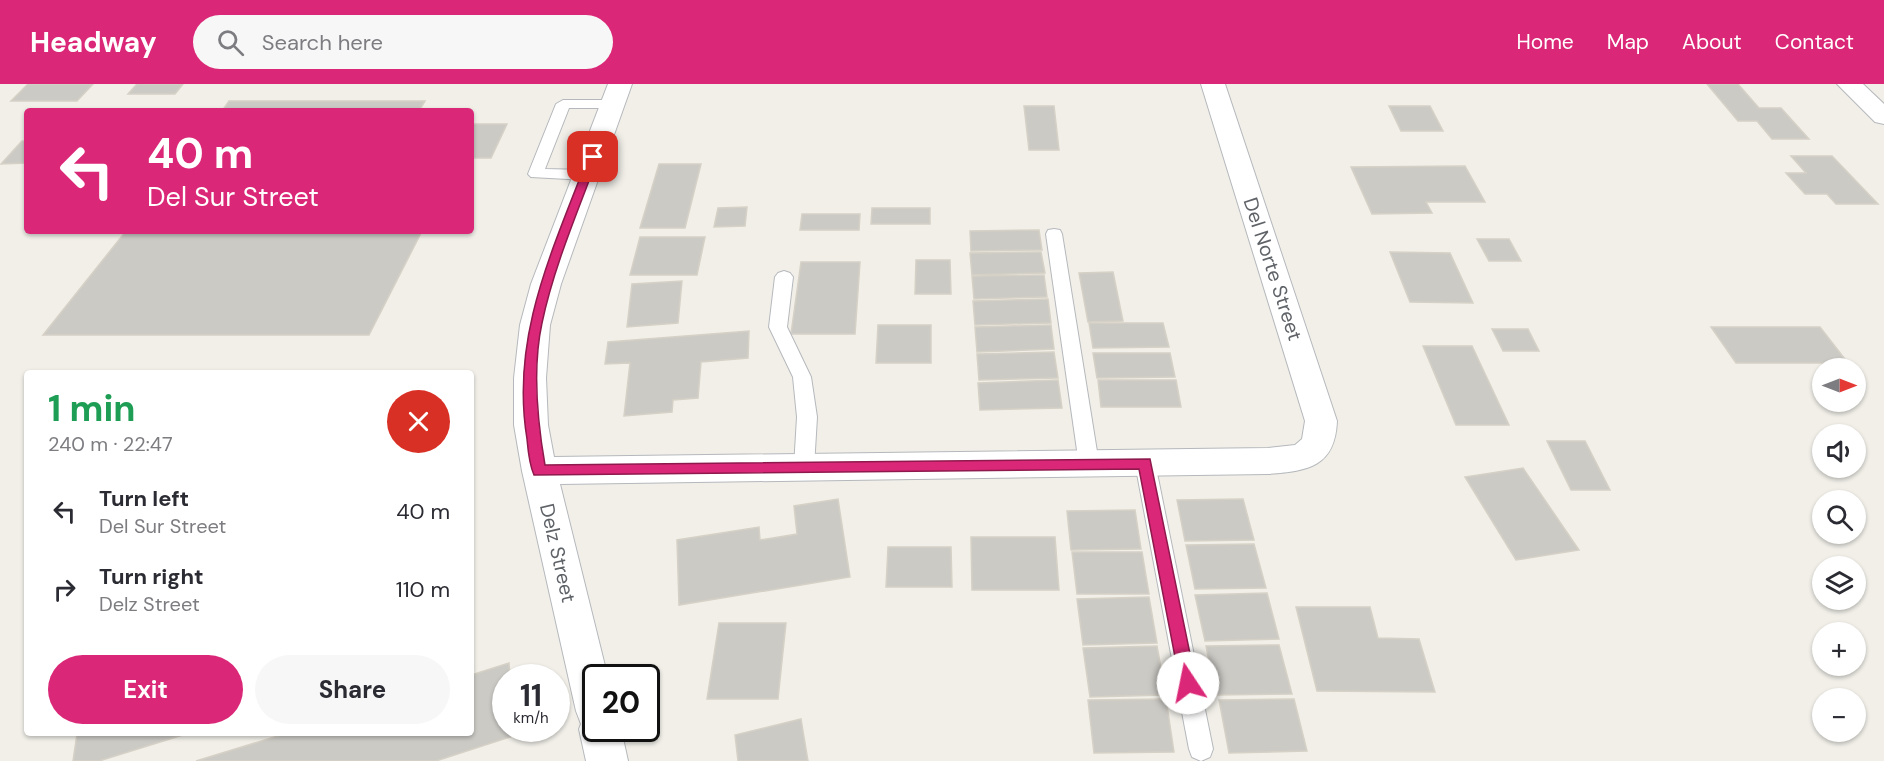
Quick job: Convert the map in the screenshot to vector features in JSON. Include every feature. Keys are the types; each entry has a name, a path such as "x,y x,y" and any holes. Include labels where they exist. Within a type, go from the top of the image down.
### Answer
{"street":[{"name":"Del Norte Street","path":"1145,463 1292,459 1311,452 1321,439 1322,421 1213,84"},
{"path":"1849,84 1884,117"},
{"name":"Delz Street","path":"585,664 539,471 531,425 530,378 535,325 546,284 616,94"},
{"path":"539,471 1145,463"},
{"path":"603,742 608,761"}],"lane":[{"path":"586,174 536,174 563,104 616,94"},
{"path":"1054,234 1089,464"},
{"path":"784,277 778,327 802,377 807,417 804,467"},
{"path":"1145,463 1201,749"}],"building":[{"path":"28,84 93,84 77,101 11,101"},
{"path":"137,84 183,84 175,94 128,94"},
{"path":"1707,84 1738,84 1759,108 1781,108 1809,139 1772,139 1757,121 1738,121"},
{"path":"229,101 425,101 421,108 224,108"},
{"path":"1024,106 1054,106 1059,150 1029,150"},
{"path":"1389,106 1430,106 1443,131 1401,131"},
{"path":"474,124 507,124 491,158 474,158"},
{"path":"22,141 24,141 24,163 1,164"},
{"path":"1791,156 1832,156 1878,204 1836,204 1827,194 1805,194 1786,173 1806,173"},
{"path":"659,164 701,164 685,228 640,228"},
{"path":"1465,166 1485,202 1426,202 1432,213 1372,214 1351,167"},
{"path":"747,207 745,226 714,227 718,208"},
{"path":"872,208 930,208 930,224 871,224"},
{"path":"802,214 860,214 859,230 800,230"},
{"path":"1039,230 1042,250 971,251 970,231"},
{"path":"124,234 420,234 369,335 43,335"},
{"path":"640,237 705,237 697,275 630,275"},
{"path":"1477,239 1509,239 1521,261 1489,261"},
{"path":"1041,252 1045,273 972,275 970,253"},
{"path":"1390,252 1450,253 1473,303 1410,302"},
{"path":"916,260 950,260 951,294 915,294"},
{"path":"801,262 860,262 855,334 791,334"},
{"path":"1113,272 1123,321 1088,322 1079,273"},
{"path":"1044,275 1047,297 974,299 972,276"},
{"path":"682,281 678,323 627,327 632,284"},
{"path":"1048,299 1051,323 975,325 973,301"},
{"path":"1089,323 1163,323 1169,347 1093,348"},
{"path":"878,325 931,325 931,363 876,363"},
{"path":"1051,325 1054,349 977,352 975,327"},
{"path":"1711,327 1820,327 1844,358 1812,358 1812,363 1736,363"},
{"path":"1492,329 1528,329 1539,351 1503,351"},
{"path":"749,331 748,358 701,362 698,398 673,400 672,412 624,416 630,363 605,364 608,342"},
{"path":"1423,346 1472,346 1509,425 1456,425"},
{"path":"1054,352 1058,378 979,380 977,354"},
{"path":"1093,353 1170,353 1175,377 1097,378"},
{"path":"1058,380 1062,408 980,410 978,383"},
{"path":"1098,380 1176,380 1181,407 1101,407"},
{"path":"1547,441 1585,441 1610,490 1571,490"},
{"path":"1523,468 1579,550 1516,560 1465,477"},
{"path":"838,499 850,577 679,605 677,540 759,527 760,540 797,534 794,506"},
{"path":"1243,499 1254,540 1185,541 1177,500"},
{"path":"1135,510 1141,549 1071,550 1067,511"},
{"path":"971,537 1055,537 1059,590 972,590"},
{"path":"1254,544 1266,588 1195,589 1186,545"},
{"path":"888,547 951,547 952,587 886,587"},
{"path":"1072,552 1142,552 1149,594 1077,594"},
{"path":"1267,593 1279,639 1205,641 1195,595"},
{"path":"1149,597 1157,643 1083,645 1077,599"},
{"path":"1296,607 1370,607 1378,638 1419,639 1435,692 1317,691"},
{"path":"719,623 786,623 778,699 707,699"},
{"path":"1279,645 1292,694 1216,695 1206,646"},
{"path":"1157,646 1166,695 1090,697 1083,648"},
{"path":"492,668 492,742 494,742 436,761 196,761 277,736 474,736 474,674"},
{"path":"1166,699 1174,752 1094,753 1088,700"},
{"path":"1294,699 1307,751 1229,753 1219,700"},
{"path":"801,719 808,761 738,761 735,735"},
{"path":"77,736 180,736 99,761 73,761"}],"route":[{"path":"593,157 546,284 535,325 530,378 531,425 539,471 1145,463 1188,683"}]}
